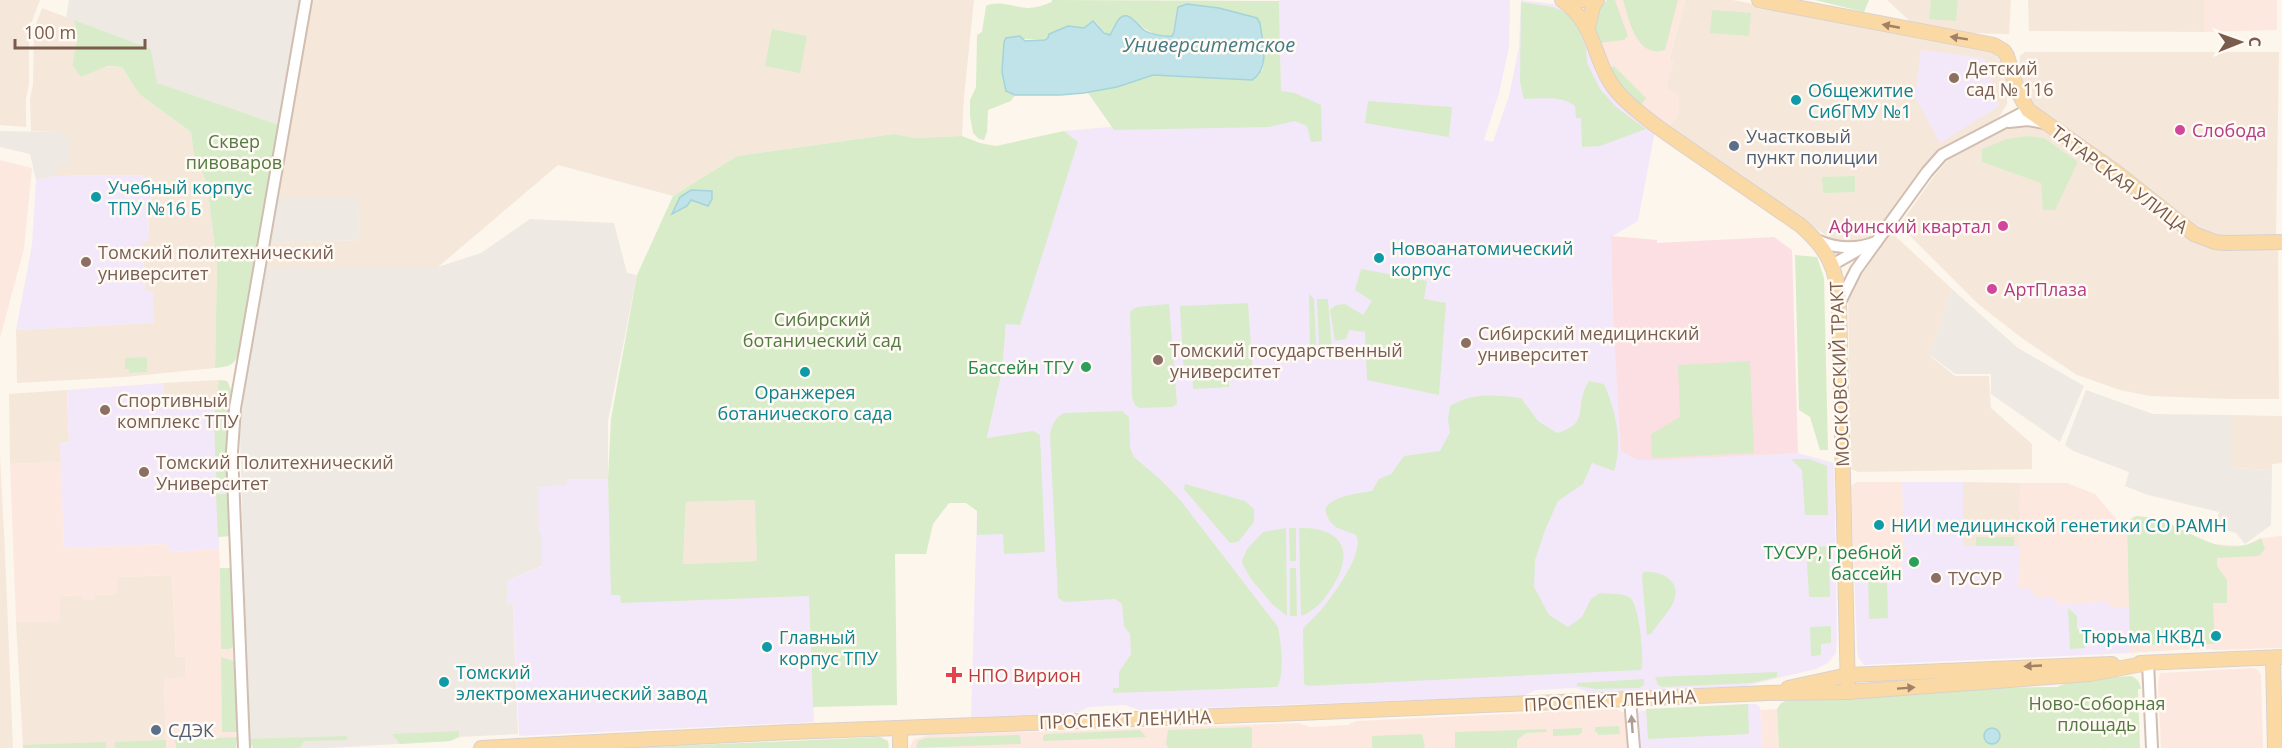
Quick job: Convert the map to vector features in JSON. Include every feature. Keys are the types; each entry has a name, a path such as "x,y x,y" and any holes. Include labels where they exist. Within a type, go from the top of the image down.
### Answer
{"main road":[{"name":"МОСКОВСКИЙ ТРАКТ","path":"1562,0 1574,8 1588,28 1598,57 1612,86 1634,108 1684,146 1800,225 1819,241 1833,267 1839,305 1848,692"},
{"path":"1569,0 1591,0"},
{"path":"1588,28 1593,6 1598,0"},
{"name":"ТАТАРСКАЯ УЛИЦА","path":"1759,0 1983,41 2004,51 2010,62 2014,82 2028,110 2116,172 2200,238 2225,243 2282,242"},
{"path":"2275,748 2277,658"},
{"name":"ПРОСПЕКТ ЛЕНИНА","path":"1768,693 1848,675 2080,664 2277,658"},
{"name":"ПРОСПЕКТ ЛЕНИНА","path":"481,748 900,728 1768,693 1848,692 2090,674 2148,663"},
{"path":"900,728 900,748"}],"street":[{"path":"244,748 232,452 234,417 239,375 306,0"},
{"path":"2002,123 2011,114 2014,106 2014,82"},
{"path":"1839,305 1871,244 1942,155 2028,110"},
{"path":"2002,123 2028,120 2048,124"},
{"path":"1819,241 1841,248 1871,244"},
{"path":"1833,267 1871,244"},
{"path":"1833,267 1846,274 1856,270"},
{"path":"2148,663 2152,748"},
{"path":"1630,699 1634,748"}],"shaded area":[{"path":"0,0 40,0 29,29 26,127 0,125"},
{"path":"69,0 301,0 279,125 156,83 151,49 66,18"},
{"path":"312,0 974,0 962,136 915,138 894,134 737,156 673,196 558,165 438,267 265,267 268,243 360,240 359,207 275,198"},
{"name":"Томский государственный университет","path":"1279,0 1510,0 1509,47 1499,93 1484,140 1493,142 1509,96 1519,47 1521,0 1553,4 1571,13 1589,47 1596,73 1603,85 1615,101 1655,131 1638,221 1611,237 1613,316 1618,377 1638,460 1798,453 1834,463 1837,637 1836,653 1828,663 1816,669 1745,686 1591,693 1576,688 1536,690 1523,696 1140,710 1125,705 1089,707 1076,713 971,717 977,511 987,439 1002,371 1006,324 1077,142 1064,131 1166,122 1281,91"},
{"path":"1607,0 1685,0 1669,60 1673,62 1666,89 1679,94 1679,114 1668,129 1628,93 1610,68 1596,33"},
{"path":"1685,0 1733,0 1989,50 1998,57 2003,68 2007,84 2007,104 1999,117 1936,153 1872,237 1858,242 1835,239 1827,236 1668,129 1666,89 1673,62 1669,61"},
{"path":"1887,0 2011,0 2009,34 1958,33 1915,26"},
{"path":"2028,0 2204,0 2204,32 2029,31"},
{"path":"2204,0 2277,0 2277,30 2204,32"},
{"path":"42,8 74,20 77,25 78,36 72,65 122,67 139,94 191,132 194,156 207,183 217,266 215,368 125,377 17,383 16,330 153,323 152,291 145,291 142,241 149,241 148,207 152,207 145,193 144,175 57,176 56,132 31,131 30,99 33,84 34,30"},
{"name":"Детский сад № 116","path":"1921,50 1984,58 1999,106 1940,143 1915,97"},
{"path":"2025,52 2279,52 2276,237 2222,238 2197,230 2031,103 2023,88 2019,71 2020,56"},
{"path":"2017,124 2044,126 2114,176 2190,237 2278,246 2279,399 2150,396 2120,390 2077,375 2023,339 1978,304 1903,229 1902,224 1906,216 1952,155"},
{"path":"0,131 56,132 71,137 69,165 57,166 57,176 36,180 30,154 0,147"},
{"path":"0,160 32,168 24,249 0,338"},
{"name":"Томский политехнический университет","path":"145,175 145,192 151,192 152,207 148,208 149,241 142,242 145,291 153,291 154,323 16,330 32,245 36,180 57,176"},
{"path":"275,198 359,198 360,240 268,243"},
{"name":"Томский электромеханический завод","path":"530,219 614,223 627,273 637,275 608,421 608,479 567,479 567,485 542,536 543,565 507,581 508,604 513,604 518,734 459,737 450,741 329,748 253,748 248,727 240,434 245,377 265,267 438,267 481,253"},
{"path":"1893,234 1952,289 1930,356 1955,376 1989,376 1991,408 2032,444 2032,469 1858,472 1851,469 1848,295 1888,236"},
{"path":"1611,236 1657,240 1657,243 1774,237 1792,250 1798,453 1638,460 1621,451"},
{"path":"1952,289 2018,348 2084,386 2060,442 1991,394 1991,374 1955,374 1930,355"},
{"path":"227,381 229,384 229,408 165,410 163,383"},
{"name":"Томский Политехнический Университет","path":"163,383 165,410 229,408 229,536 219,537 219,549 169,552 168,544 64,548 60,443 69,442 67,390"},
{"path":"67,390 69,442 60,443 61,462 10,464 9,394"},
{"path":"2086,390 2153,414 2232,415 2232,468 2272,470 2271,525 2245,544 2236,533 2215,527 2219,512 2148,495 2125,486 2129,472 2073,451 2065,445"},
{"path":"2232,415 2282,416 2282,463 2272,464 2272,470 2232,468"},
{"path":"0,455 5,552 13,748 0,748"},
{"path":"61,462 64,548 169,544 170,552 219,549 220,568 230,568 236,748 166,748 164,679 186,677 185,657 176,657 172,575 117,577 117,594 95,595 95,600 83,600 83,595 60,596 60,621 16,622 10,464"},
{"path":"567,479 608,479 612,595 809,596 814,722 519,736 513,604 507,604 507,581 542,566 538,487 567,485"},
{"path":"1857,482 1902,482 1904,545 1906,545 1907,553 1901,553 1902,571 1854,572 1851,486"},
{"name":"ТУСУР","path":"1902,482 1963,482 1963,546 2020,546 2018,588 2033,589 2034,597 2056,597 2057,605 2110,601 2110,607 2129,607 2130,653 1864,665 1858,657 1857,649 1854,572 1902,570 1901,553 1907,552 1904,546"},
{"path":"1963,482 2020,483 2020,546 1963,546"},
{"path":"2020,483 2067,483 2095,494 2118,521 2127,521 2136,516 2158,519 2212,544 2247,546 2261,538 2282,536 2282,648 2215,650 2205,648 2130,653 2129,607 2110,607 2110,602 2057,605 2034,597 2018,588"},
{"path":"756,500 757,561 683,564 686,502"},
{"path":"172,575 176,656 185,657 186,678 164,679 166,748 23,748 16,622 60,621 59,596 83,595 84,600 94,600 94,595 117,594 117,577"},
{"path":"2254,668 2261,675 2263,748 2161,748 2158,684 2160,673"},
{"path":"1756,704 1760,707 1762,748 1638,748 1636,717 1639,711"},
{"path":"1616,709 1625,713 1629,748 909,748 914,739 929,735 1299,723 1310,727 1348,725 1356,721"},
{"path":"1777,709 1779,748 1762,748 1760,710"}],"green space":[{"path":"1052,0 1279,1 1281,91 1295,93 1321,105 1322,141 1311,142 1307,126 1295,121 1269,127 1114,130 1088,93 1117,87 1153,75 1222,79 1262,71 1264,64 1260,23 1257,18 1219,8 1187,4 1172,36 1161,36 1151,32 1133,19 1114,29 1110,35 1093,21 1084,28 1068,26 1045,40 1007,38 1004,42 1002,72 1006,91 1015,95 1011,101 988,110 987,132 984,140 979,139 973,133 970,100 976,87 977,35 982,32 986,6 1001,4 1030,8 1052,2"},
{"path":"1607,0 1615,0 1628,36 1624,40 1599,43 1596,20 1599,10"},
{"path":"1623,0 1678,0 1665,50 1647,49 1635,36"},
{"path":"1815,0 1869,0 1864,12"},
{"path":"1931,0 1958,0 1956,21 1929,19"},
{"path":"1521,2 1553,7 1569,15 1579,31 1586,48 1587,63 1600,89 1616,107 1646,129 1600,146 1582,147 1581,118 1576,118 1575,106 1557,99 1524,99 1520,82"},
{"path":"1712,10 1751,13 1749,36 1710,33"},
{"name":"Сквер пивоваров","path":"74,20 151,49 157,83 279,125 242,337 236,360 229,365 215,368 217,266 207,183 194,156 191,132 139,94 122,67 107,66 81,77 72,65 78,36"},
{"path":"772,29 807,36 800,73 765,66"},
{"path":"1614,66 1646,98 1641,105 1619,84 1610,68"},
{"path":"1368,101 1452,107 1449,137 1365,123"},
{"name":"Сибирский ботанический сад","path":"1064,131 1078,142 1020,325 1006,324 1002,371 987,438 1033,431 1040,435 1045,552 1004,554 1003,534 977,535 977,511 966,503 949,503 933,524 926,554 895,554 897,705 813,707 809,596 621,603 620,595 611,595 608,479 611,419 637,275 673,196 737,156 894,134 915,138 962,136 996,146","holes":["755,500 757,561 683,564 686,502"]},
{"path":"2029,136 2044,138 2078,162 2055,210 2043,210 2041,183 1982,162 1982,149 2007,139"},
{"path":"1855,176 1855,192 1823,193 1822,177"},
{"path":"1795,255 1817,257 1824,278 1828,450 1820,450 1810,417 1799,410"},
{"path":"1361,269 1427,281 1424,299 1446,303 1439,395 1367,380 1365,332 1349,330 1346,339 1335,341 1330,310 1336,305 1345,304 1363,315 1372,301 1355,290"},
{"path":"1309,294 1314,299 1316,344 1310,352"},
{"path":"1317,299 1328,299 1332,350 1321,351 1319,345"},
{"path":"1248,303 1253,375 1229,377 1229,387 1193,389 1192,367 1186,367 1183,362 1180,306"},
{"path":"1169,304 1177,404 1172,407 1139,408 1132,397 1130,313 1137,307"},
{"path":"147,357 147,372 129,373 129,369 125,369 125,358"},
{"path":"1750,361 1754,453 1652,458 1651,434 1680,417 1678,365"},
{"path":"219,380 227,381 231,390 227,433 228,482 216,482 214,416"},
{"path":"1589,381 1604,384 1612,405 1618,438 1617,460 1614,471 1592,463 1583,484 1558,501 1535,560 1534,587 1549,615 1568,627 1582,617 1591,599 1600,593 1629,597 1636,609 1640,631 1641,670 1308,686 1304,684 1303,629 1339,586 1352,563 1358,543 1356,535 1337,528 1330,521 1325,509 1329,504 1346,496 1372,491 1379,479 1391,474 1404,456 1440,451 1450,432 1448,419 1450,406 1458,402 1467,398 1484,396 1521,398 1538,421 1557,433 1575,424 1580,413 1584,390"},
{"path":"1122,411 1129,417 1130,448 1134,457 1181,501 1278,627 1282,666 1277,687 1113,693 1113,688 1119,688 1119,672 1131,654 1130,634 1124,626 1122,604 1115,599 1065,602 1058,598 1050,436 1052,425 1064,413"},
{"path":"1791,459 1809,459 1827,466 1828,515 1805,515 1802,470"},
{"path":"1185,484 1245,501 1254,509 1254,522 1238,542 1230,543 1184,489"},
{"path":"216,494 228,494 229,536 218,537"},
{"path":"2136,516 2157,519 2221,546 2234,547 2261,538 2265,549 2259,556 2217,558 2217,566 2227,580 2227,603 2213,603 2215,644 2130,645 2127,521"},
{"path":"1286,528 1287,616 1273,605 1251,579 1242,560 1247,549 1263,532"},
{"path":"1289,528 1296,528 1296,561 1290,561"},
{"path":"1299,528 1328,533 1342,546 1344,556 1337,579 1329,592 1317,606 1301,616"},
{"path":"1976,537 2014,537 2014,546 1976,546"},
{"path":"1829,546 1830,597 1809,597 1806,547"},
{"path":"220,568 230,568 234,646 229,649 221,649"},
{"path":"1290,568 1296,568 1297,616 1290,616"},
{"path":"1868,571 1902,571 1902,577 1878,578 1879,583 1887,583 1888,618 1869,619"},
{"path":"1643,572 1659,573 1665,576 1674,585 1676,592 1671,607 1651,634 1647,635 1642,577"},
{"path":"2068,608 2077,616 2077,629 2085,629 2085,648 2070,649"},
{"path":"1831,626 1831,643 1821,644 1821,655 1811,656 1810,627"},
{"path":"221,657 234,661 237,732 222,732"},
{"path":"1777,672 1777,677 1751,683 1662,687 1658,685 1655,677"},
{"name":"Ново-Соборная площадь","path":"2131,676 2138,681 2141,689 2138,689 2140,748 1779,748 1777,709 1781,703 1786,701 1988,688 2057,687 2073,680"},
{"path":"1644,679 1644,685 1639,688 1596,689 1577,686 1577,683"},
{"path":"1748,704 1749,734 1648,739 1646,709"},
{"path":"1619,726 1620,734 1599,735 1595,731 1595,727"},
{"path":"1250,727 1252,729 1252,748 1168,748 1166,743 1168,730"},
{"path":"1582,728 1582,732 1578,735 1553,736 1553,729"},
{"path":"1546,729 1547,732 1526,733 1517,740 1517,748 1455,748 1455,732"},
{"path":"1140,730 1146,737 1043,741 1043,736 1046,734"},
{"path":"459,731 459,737 450,741 400,744 392,734"},
{"path":"1422,734 1425,748 1372,748 1372,736"},
{"path":"1020,735 1021,744 916,748 918,741 926,738"},
{"path":"347,736 347,740 304,741 300,748 253,748 249,739"},
{"path":"237,737 236,748 176,748 175,740"},
{"path":"880,737 888,741 889,748 627,748"},
{"path":"166,740 166,748 115,748 115,742"},
{"path":"106,742 106,748 23,748 23,745"}],"water":[{"name":"Университетское","path":"1187,4 1219,8 1257,18 1260,23 1264,54 1262,69 1258,75 1252,80 1153,75 1117,87 1060,95 1015,95 1006,91 1002,72 1006,38 1020,36 1025,41 1045,40 1049,34 1068,26 1084,28 1093,21 1104,33 1110,35 1123,16 1130,17 1153,34 1172,36 1178,7"},
{"path":"691,190 712,191 712,199 708,206 691,200 687,206 672,214 680,197"},
{"path":"1992,728 2000,736 1992,744 1984,736"}],"place":[{"name":"Детский сад № 116","path":"1954,78"},
{"name":"Общежитие СибГМУ №1","path":"1796,100"},
{"name":"Слобода","path":"2180,130"},
{"name":"Участковый пункт полиции","path":"1734,146"},
{"name":"Учебный корпус ТПУ №16 Б","path":"96,197"},
{"name":"Афинский квартал","path":"2003,226"},
{"name":"Новоанатомический корпус","path":"1379,258"},
{"name":"Томский политехнический университет","path":"86,262"},
{"name":"АртПлаза","path":"1992,289"},
{"name":"Сибирский медицинский университет","path":"1466,343"},
{"name":"Томский государственный университет","path":"1158,360"},
{"name":"Бассейн ТГУ","path":"1086,367"},
{"name":"Оранжерея ботанического сада","path":"805,372"},
{"name":"Спортивный комплекс ТПУ","path":"105,410"},
{"name":"Томский Политехнический Университет","path":"144,472"},
{"name":"НИИ медицинской генетики СО РАМН","path":"1879,525"},
{"name":"ТУСУР, Гребной бассейн","path":"1914,562"},
{"name":"ТУСУР","path":"1936,578"},
{"name":"Тюрьма НКВД","path":"2216,636"},
{"name":"Главный корпус ТПУ","path":"767,647"},
{"name":"НПО Вирион","path":"954,675"},
{"name":"Томский электромеханический завод","path":"444,682"},
{"name":"СДЭК","path":"156,730"}]}
